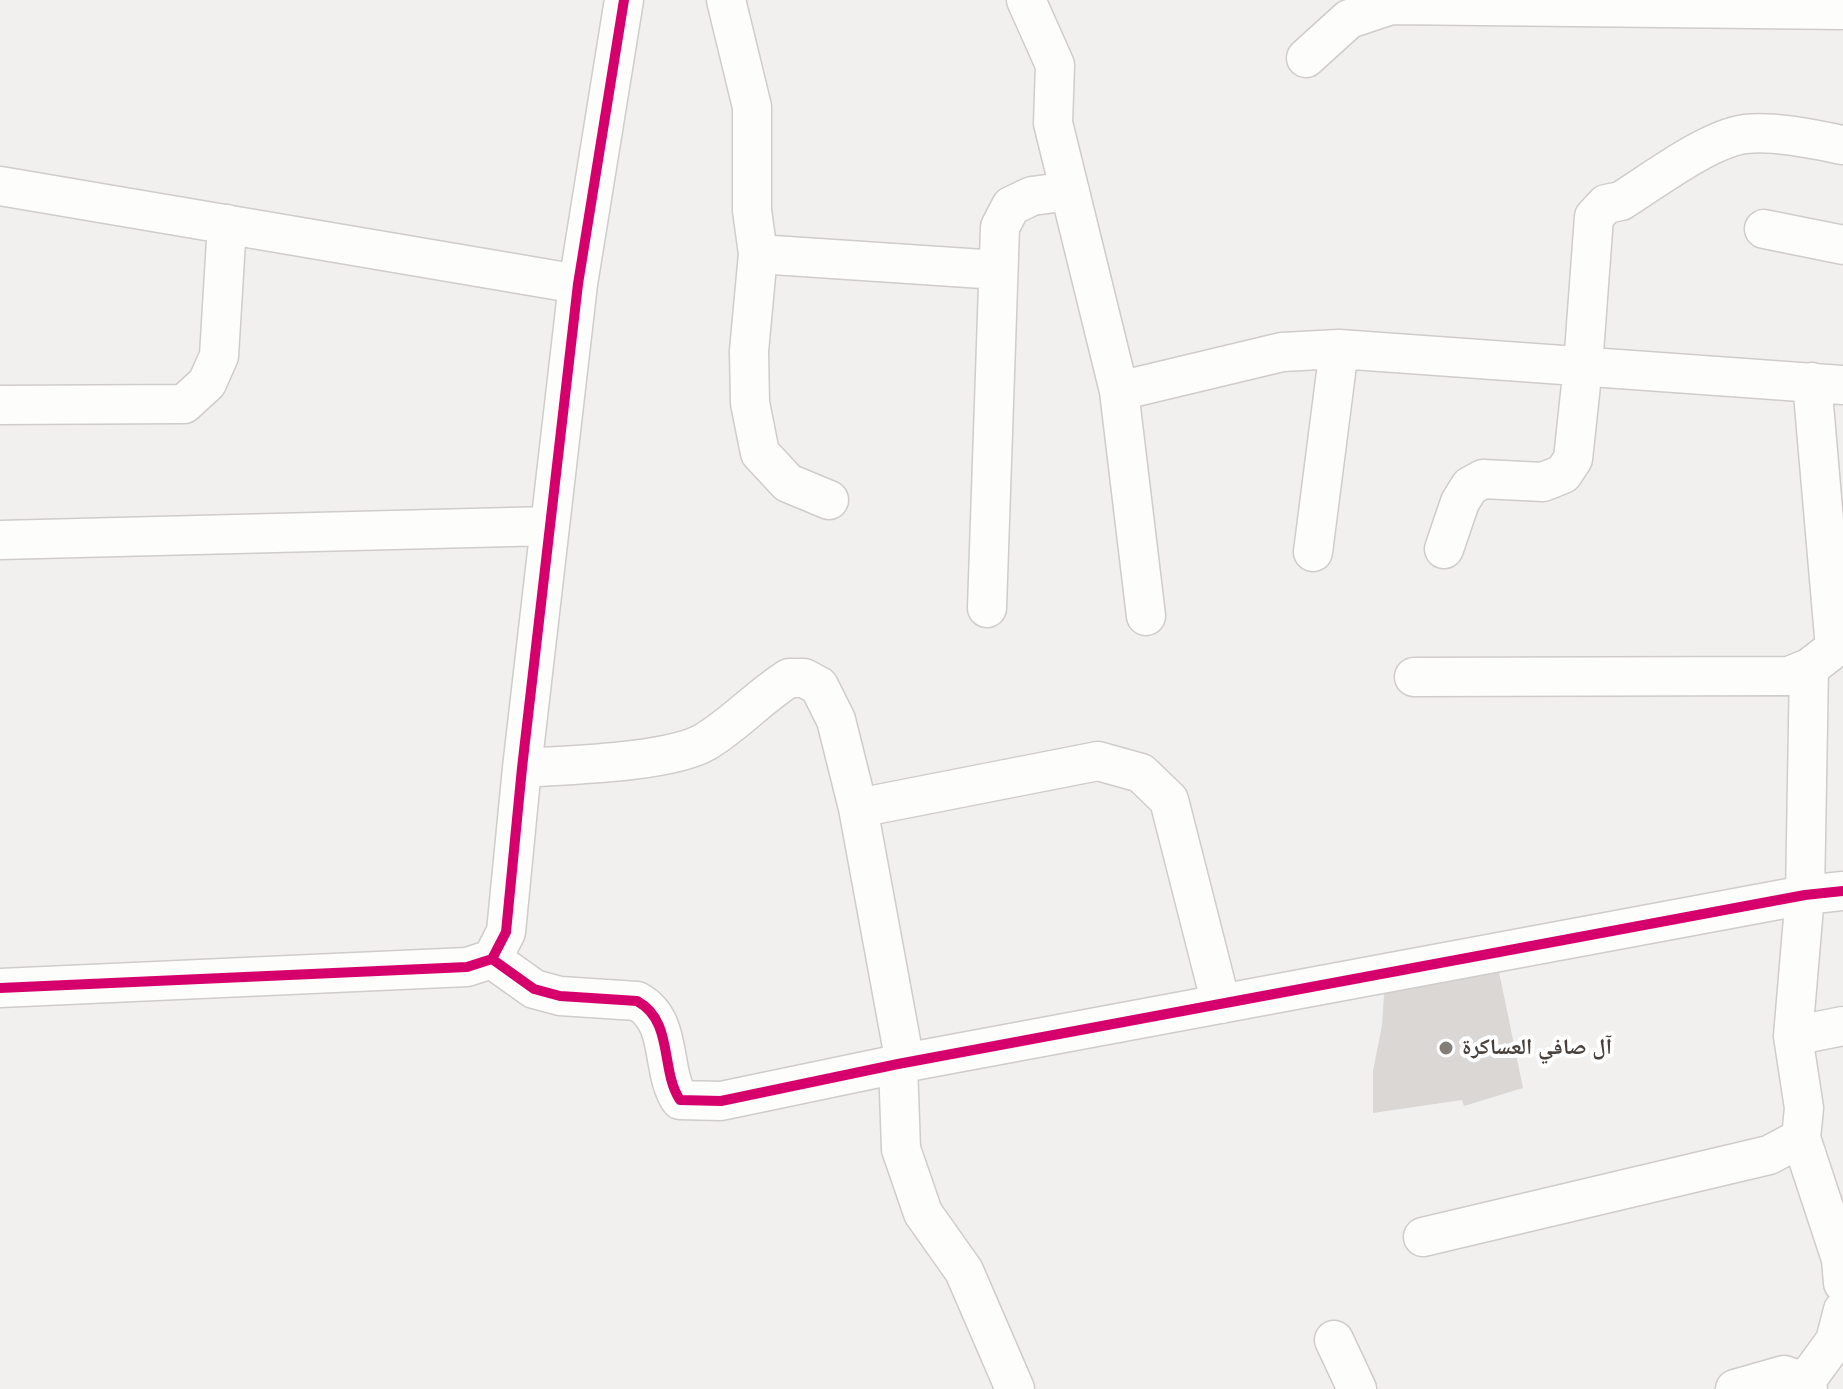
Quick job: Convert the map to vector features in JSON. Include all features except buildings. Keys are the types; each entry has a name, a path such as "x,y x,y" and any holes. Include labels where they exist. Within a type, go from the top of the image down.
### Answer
{"street":[{"path":"0,988 467,967 492,959 506,932 578,284 624,0"},
{"path":"726,0 752,107 752,210 758,254 749,351 750,403 760,453 788,483 829,500"},
{"path":"1026,0 1055,65 1053,123 1119,391 1146,616"},
{"path":"1306,58 1349,19 1391,5 1786,4 1843,10"},
{"path":"1444,549 1460,502 1470,486 1483,479 1543,482 1563,474 1573,459 1594,217 1606,204 1621,201 1712,145 1744,134 1797,136 1843,145"},
{"path":"0,186 578,284"},
{"path":"987,608 1000,227 1011,206 1032,196 1070,191"},
{"path":"0,405 184,404 207,383 219,356 227,224"},
{"path":"1764,229 1843,245"},
{"path":"758,254 998,270"},
{"path":"1119,391 1282,352 1339,349 1828,384 1829,654 1793,1036 1804,1108 1801,1138 1842,1267"},
{"path":"1313,552 1339,349"},
{"path":"0,540 550,526"},
{"path":"1414,677 1789,676 1829,654"},
{"path":"522,768 680,752 704,742 789,678 804,678 819,686 836,720 858,808 902,1064 901,1149 923,1213 964,1271 1015,1389"},
{"path":"858,808 1098,761 1141,773 1169,800 1221,1004"},
{"path":"492,959 534,989 560,996 637,1001 648,1007 657,1019 671,1087 680,1100 721,1101 1221,1004 1805,895 1843,891"},
{"path":"1793,1036 1843,1026"},
{"path":"1423,1237 1769,1155 1801,1138"},
{"path":"1735,1389 1784,1375 1806,1386 1835,1341 1843,1310"},
{"path":"1334,1340 1357,1389"}],"cycle path":[{"path":"0,988 467,967 492,959 506,932 578,284 624,0"},
{"path":"492,959 534,989 560,996 637,1001 657,1021 670,1075 680,1100 721,1101 898,1064 1805,895 1843,891"}],"place":[{"name":"آل صافي العساكرة","path":"1446,1048"}]}
